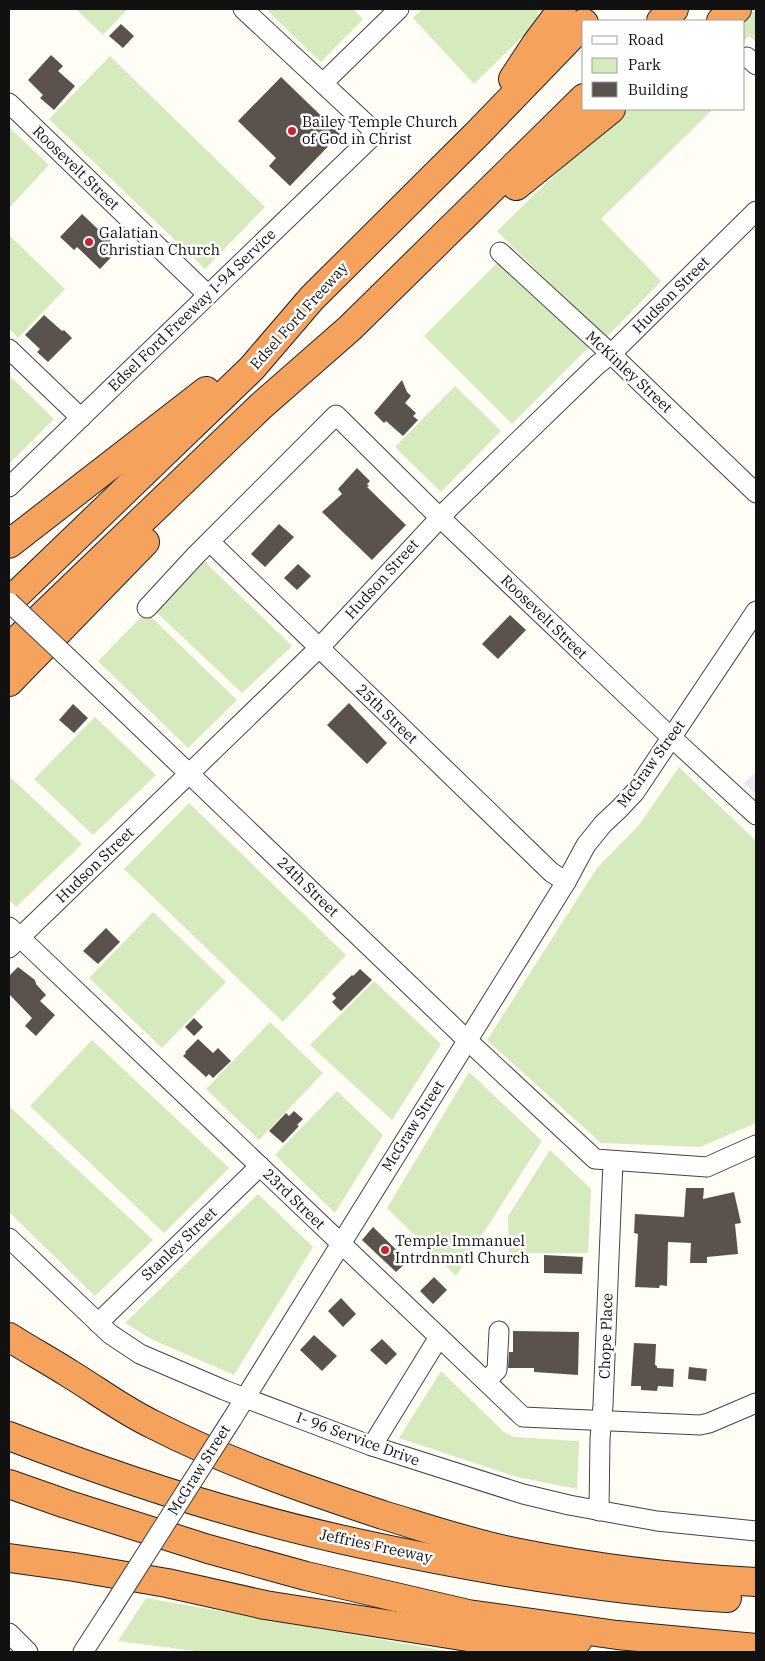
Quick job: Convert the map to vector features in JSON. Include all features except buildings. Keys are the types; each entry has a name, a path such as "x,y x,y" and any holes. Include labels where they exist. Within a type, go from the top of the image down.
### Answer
{"highway":[{"path":"478,133 536,44 562,9"},
{"name":"Edsel Ford Freeway","path":"587,20 598,9"},
{"path":"662,20 674,9"},
{"path":"722,20 737,9"},
{"name":"Edsel Ford Freeway","path":"9,602 252,368 312,298 478,133 582,25"},
{"path":"350,328 582,100"},
{"path":"9,648 261,406 453,238 610,110"},
{"path":"9,544 214,385 252,368"},
{"path":"9,682 195,490 261,406"},
{"path":"9,1318 40,1344 68,1373"},
{"path":"9,1337 114,1403 151,1424 200,1447 269,1476 426,1528 513,1552 620,1570 756,1582"},
{"name":"Jeffries Freeway","path":"9,1436 150,1486 248,1516 350,1542 467,1566 562,1581 672,1595 756,1600"},
{"path":"9,1484 208,1549 306,1576 468,1614 617,1635 756,1648"},
{"path":"9,1558 167,1583 266,1605 525,1646 617,1635"}],"street":[{"path":"243,9 323,84 399,9"},
{"name":"Edsel Ford Freeway I-94 Service","path":"9,487 376,133 323,84"},
{"name":"Roosevelt Street","path":"9,103 208,296"},
{"name":"Hudson Street","path":"12,937 189,774 320,647 440,517 756,211"},
{"name":"McKinley Street","path":"500,252 756,493"},
{"path":"9,349 81,418"},
{"name":"Roosevelt Street","path":"210,542 336,415 440,517 671,737 756,815"},
{"path":"147,608 210,542"},
{"name":"25th Street","path":"210,542 551,872 566,882"},
{"name":"24th Street","path":"9,602 467,1040 595,1159 707,1167 756,1145"},
{"name":"McGraw Street","path":"83,1652 232,1419 566,882 586,845 602,824 619,810 635,792 755,615"},
{"name":"23rd Street","path":"12,937 260,1166 523,1417 700,1425 756,1403"},
{"name":"Chope Place","path":"599,1511 613,1161"},
{"name":"Stanley Street","path":"98,1323 260,1166"},
{"name":"I- 96 Service Drive","path":"9,1238 110,1334 140,1354 245,1398 372,1446 522,1494 599,1511 657,1521 756,1531"},
{"path":"486,1381 497,1370 499,1331"},
{"path":"372,1446 439,1337"},
{"path":"9,1633 28,1652"}],"shaded area":[{"path":"756,772 756,795 744,783"}],"green space":[{"path":"76,9 128,9 103,35"},
{"path":"270,9 353,9 363,19 321,62 268,11"},
{"path":"422,9 539,9 535,24 474,84 413,18"},
{"path":"756,9 756,42 749,36 745,40 745,20 742,20"},
{"path":"110,56 265,207 205,269 49,119"},
{"path":"628,110 712,110 601,219 661,281 605,339 497,231 563,167"},
{"path":"9,127 49,165 9,208"},
{"path":"9,235 65,289 18,338 9,328"},
{"path":"498,262 589,347 512,424 424,336"},
{"path":"9,375 54,419 9,464"},
{"path":"455,386 501,431 441,492 395,447"},
{"path":"202,559 292,646 242,693 153,609"},
{"path":"146,612 237,700 188,748 98,661"},
{"path":"95,717 156,775 93,835 34,779"},
{"path":"679,767 756,841 756,1123 700,1147 601,1143 487,1040 597,868 639,825"},
{"path":"10,777 82,844 16,907 9,900"},
{"path":"189,803 346,955 283,1022 124,869"},
{"path":"153,912 226,982 162,1048 89,978"},
{"path":"374,981 441,1044 392,1120 310,1045"},
{"path":"270,1022 323,1073 259,1140 206,1089"},
{"path":"92,1040 229,1168 164,1233 30,1106"},
{"path":"469,1072 542,1141 456,1276 387,1208"},
{"path":"337,1091 383,1135 335,1213 275,1155"},
{"path":"9,1106 153,1240 95,1296 9,1212"},
{"path":"550,1150 591,1189 588,1253 509,1253 508,1216"},
{"path":"258,1194 313,1247 234,1375 151,1339 125,1323"},
{"path":"441,1371 504,1432 514,1437 579,1441 577,1489 517,1477 399,1438"},
{"path":"146,1598 452,1652 202,1652 118,1641"}],"place":[{"name":"Bailey Temple Church of God in Christ","path":"292,131"},
{"name":"Galatian Christian Church","path":"89,242"},
{"name":"Temple Immanuel Intrdnmntl Church","path":"385,1250"}]}
